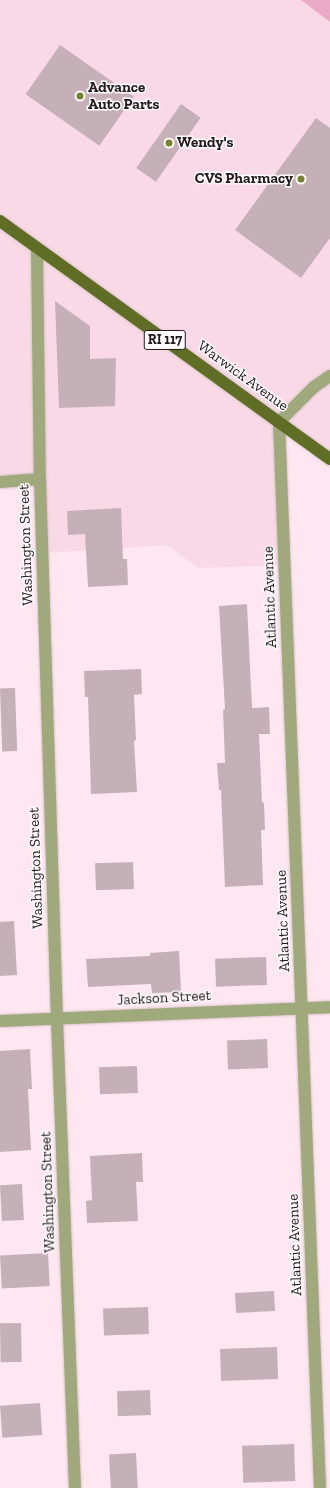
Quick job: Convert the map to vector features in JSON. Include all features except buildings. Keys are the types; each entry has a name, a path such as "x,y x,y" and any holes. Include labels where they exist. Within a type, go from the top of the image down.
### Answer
{"main road":[{"name":"Warwick Avenue","path":"0,221 330,459"}],"street":[{"name":"Washington Street","path":"37,248 40,479 57,1020 75,1488"},
{"path":"279,422 314,386 330,376"},
{"name":"Atlantic Avenue","path":"279,422 303,1008 320,1488"},
{"path":"0,482 40,479"},
{"name":"Jackson Street","path":"0,1021 57,1020 330,1007"}],"shaded area":[{"path":"0,0 301,0 330,22 330,461 283,427 285,565 198,568 167,545 45,553 41,484 0,484"},
{"path":"301,0 330,0 330,22"}],"place":[{"name":"Advance Auto Parts","path":"80,96"},
{"name":"Wendy's","path":"169,143"},
{"name":"CVS Pharmacy","path":"301,179"}]}
